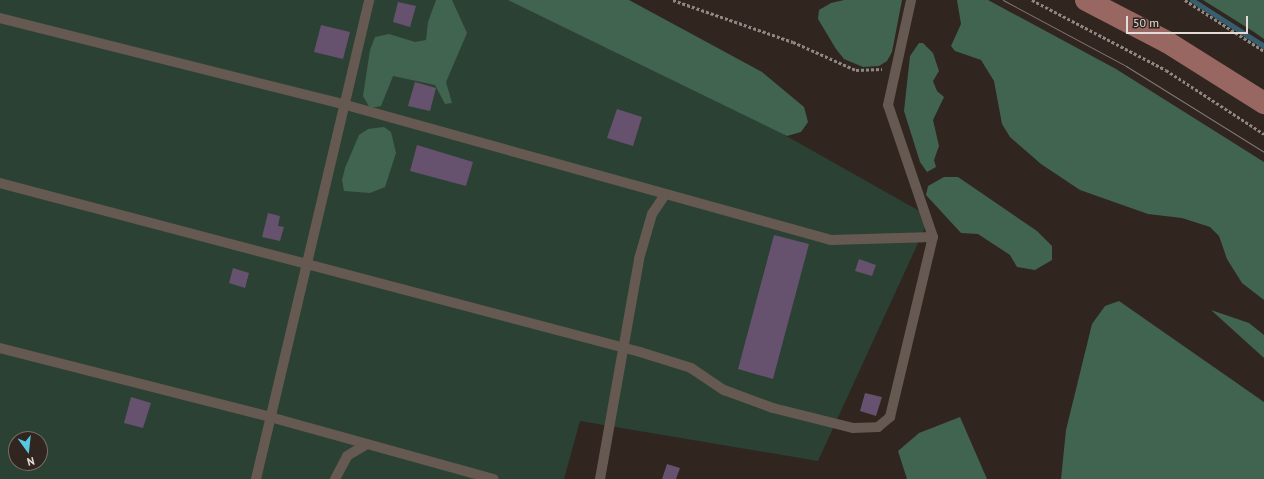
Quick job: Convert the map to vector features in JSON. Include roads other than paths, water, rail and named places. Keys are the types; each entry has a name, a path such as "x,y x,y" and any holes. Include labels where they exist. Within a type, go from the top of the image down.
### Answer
{"main road":[{"path":"1086,0 1167,42 1264,103"}],"lane":[{"path":"256,479 309,263 369,0"},
{"path":"0,184 309,263 623,348 691,368 724,390 773,408 853,428 878,427 890,417 933,237 888,105 911,0"},
{"path":"0,18 346,106 831,240 933,237"},
{"path":"600,479 639,259 652,214 664,195"},
{"path":"0,348 270,417 494,479"},
{"path":"335,479 347,456 367,444"}],"waterway":[{"path":"1192,0 1264,46"}],"tram line":[{"path":"1003,0 1126,66 1264,152"}]}
